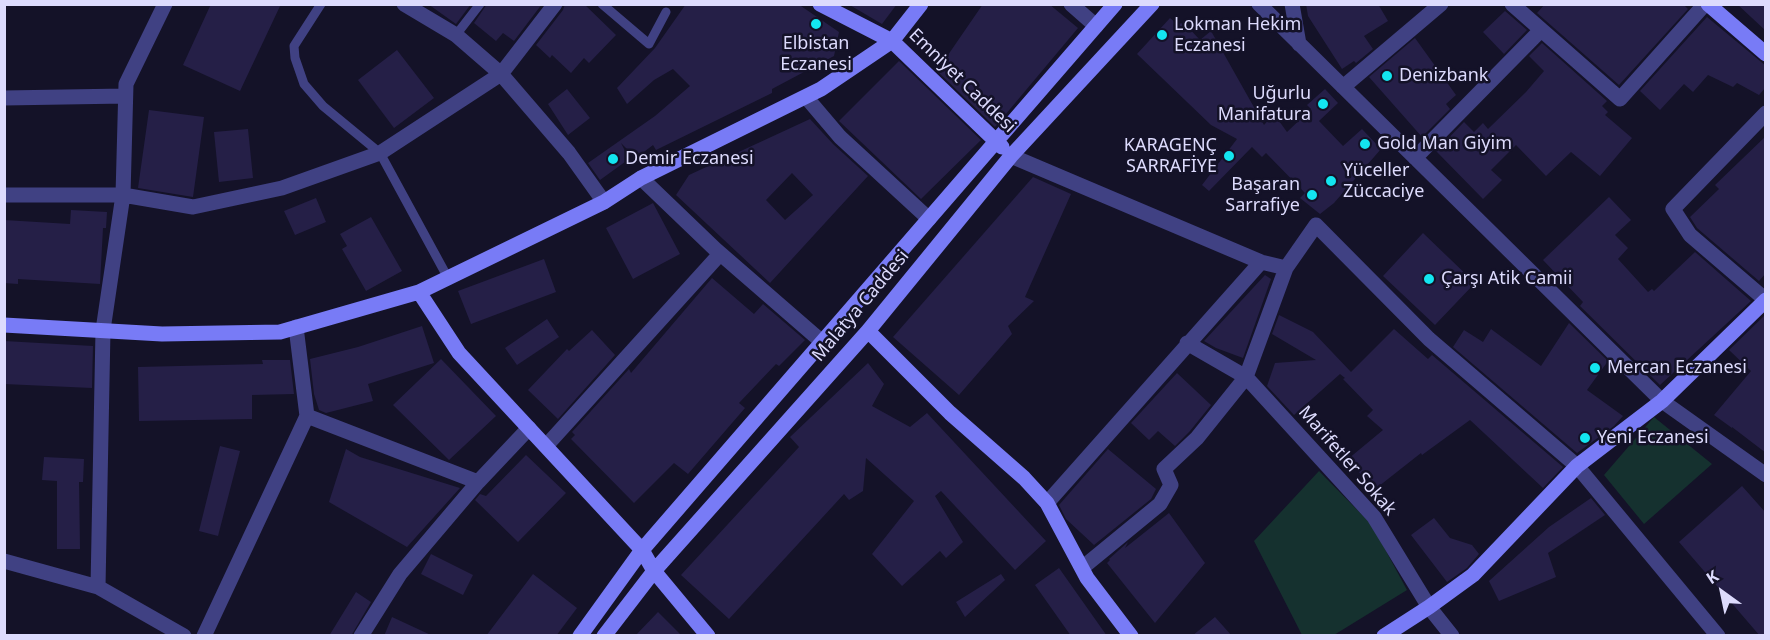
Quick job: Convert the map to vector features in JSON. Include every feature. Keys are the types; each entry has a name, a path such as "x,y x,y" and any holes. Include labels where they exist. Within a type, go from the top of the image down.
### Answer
{"street":[{"path":"98,587 103,330 123,195 126,84 165,4"},
{"path":"404,4 456,35 501,74 569,153 604,202"},
{"path":"4,195 123,195 193,207 282,188 380,153 501,74 555,4"},
{"name":"Emniyet Caddesi","path":"820,4 892,41 1011,156"},
{"path":"4,325 162,334 280,332 419,292 604,202 641,178 821,89 892,41 921,4"},
{"path":"1071,4 1096,26"},
{"path":"580,636 642,550 1115,4"},
{"name":"Malatya Caddesi","path":"604,636 654,571 868,330 1011,156 1152,4"},
{"path":"1259,4 1662,401 1766,476"},
{"path":"1292,4 1299,44"},
{"path":"1343,87 1441,4"},
{"path":"1512,4 1620,99 1706,4 1766,54"},
{"path":"1415,158 1541,30"},
{"path":"4,98 125,96"},
{"path":"806,97 840,136 928,219"},
{"path":"1384,636 1473,575 1577,466 1662,401 1765,302 1760,295 1690,235 1673,209 1766,113"},
{"path":"1011,156 1261,262 1287,268"},
{"path":"641,178 720,254 821,341"},
{"path":"1082,568 1160,504 1171,484 1164,469 1197,438 1246,377 1287,268 1316,225 1429,339 1577,466 1718,636"},
{"path":"546,446 720,254"},
{"path":"1047,503 1261,262"},
{"path":"419,292 459,353 642,550 654,571 708,636"},
{"path":"204,636 306,416 296,327"},
{"path":"868,330 950,413 1024,478 1047,503 1087,578 1131,636"},
{"name":"Marifetler Sokak","path":"1187,343 1246,377 1374,516 1429,607 1452,636"},
{"path":"306,416 478,482"},
{"path":"361,636 400,574 478,482 529,428"},
{"path":"4,561 98,587 184,636"}],"lane":[{"path":"321,4 294,46 298,70 312,96 380,153 448,278"},
{"path":"456,35 480,4"},
{"path":"602,4 649,44 666,12"}],"green space":[{"path":"1654,417 1712,464 1644,524 1604,475"},
{"path":"1319,471 1372,525 1407,590 1334,635 1302,635 1254,541"}],"building":[{"path":"211,4 281,4 240,91 183,65"},
{"path":"428,4 471,4 456,24"},
{"path":"487,4 542,4 514,41 503,33 496,41 474,23"},
{"path":"565,4 584,4 616,35 589,63 584,58 571,73 552,55 550,58 536,45 563,10"},
{"path":"686,4 798,4 839,32 834,56 772,89 772,93 656,150 653,145 636,158 621,143 629,159 600,180 588,163 655,116 690,86 673,69 654,80 627,104 617,88 655,48"},
{"path":"848,4 897,4 882,24"},
{"path":"983,4 1049,4 1078,28 995,127 937,71"},
{"path":"1306,4 1378,4 1388,21 1364,36 1373,49 1356,63 1354,61 1342,69 1308,16"},
{"path":"1545,4 1683,4 1688,9 1619,85 1537,13"},
{"path":"1737,4 1766,4 1766,31"},
{"path":"1505,11 1527,30 1504,54 1483,32"},
{"path":"1707,17 1766,66 1766,87 1759,95 1737,83 1733,87 1708,75 1693,92 1684,84 1660,110 1640,91"},
{"path":"1170,18 1177,24 1184,23 1200,40 1211,31 1264,125 1274,114 1287,132 1311,109 1307,105 1325,89 1338,103 1319,121 1343,146 1362,129 1381,149 1334,203 1320,214 1300,198 1305,193 1266,153 1262,157 1252,147 1209,191 1202,185 1237,139 1211,125 1137,54"},
{"path":"1415,38 1456,95 1446,104 1450,109 1422,137 1369,77"},
{"path":"1542,43 1607,101 1602,106 1608,112 1605,115 1632,138 1600,176 1571,152 1546,176 1516,145 1491,170 1502,180 1483,199 1436,151 1464,122 1474,132 1483,123 1488,129 1526,92 1544,71 1529,56"},
{"path":"397,50 434,98 394,128 358,80"},
{"path":"899,61 981,140 921,199 839,121"},
{"path":"567,89 590,118 568,135 548,104"},
{"path":"149,110 204,117 193,197 138,188"},
{"path":"810,119 868,176 770,283 676,195 689,175","holes":["792,173 813,195 785,220 766,200"]},
{"path":"248,129 253,178 219,182 214,132"},
{"path":"1766,136 1766,273 1759,281 1697,228 1690,217 1719,189 1715,185"},
{"path":"1033,177 1071,194 1025,297 1034,301 1008,326 1012,334 959,395 893,337"},
{"path":"1609,197 1631,220 1615,235 1628,248 1618,259 1648,292 1652,289 1654,291 1695,252 1751,301 1660,385 1580,306 1583,302 1543,260"},
{"path":"316,198 326,222 295,235 284,211"},
{"path":"653,203 680,254 633,279 606,228"},
{"path":"71,210 107,212 106,228 103,228 100,284 18,279 18,284 4,283 4,220 70,224"},
{"path":"371,217 402,271 366,291 342,249 347,246 340,234"},
{"name":"Çarşı Atik Camii","path":"1423,233 1475,283 1435,325 1383,276"},
{"path":"544,259 556,292 471,324 458,291"},
{"path":"1265,275 1271,279 1243,358 1204,341"},
{"path":"712,278 754,314 763,304 805,340 779,366 776,364 739,403 745,408 688,474 674,463 634,503 571,439 575,435 572,432 629,369 631,373"},
{"path":"1766,314 1766,453 1714,415 1751,371 1729,350"},
{"path":"1279,315 1313,332 1351,372 1394,329 1428,359 1432,355 1563,467 1543,488 1470,420 1422,455 1421,453 1374,490 1348,459 1383,430 1367,416 1373,410 1343,379 1345,378 1340,374 1294,415 1267,386 1275,363 1316,360 1272,334"},
{"path":"547,319 559,337 517,365 505,348"},
{"path":"1569,323 1608,361 1587,390 1623,416 1614,426 1577,453 1453,347 1464,330 1483,342 1491,329 1541,366"},
{"path":"422,326 434,363 368,384 373,401 326,413 319,410 314,394 310,359 358,347"},
{"path":"592,330 615,355 558,419 528,390 567,349 569,351"},
{"path":"4,341 93,346 92,388 4,384"},
{"path":"441,359 496,416 449,460 393,405"},
{"path":"262,360 290,360 294,394 252,395 252,419 139,421 138,367 263,364"},
{"path":"868,363 884,384 872,406 910,427 927,413 1046,541 1015,570 941,491 935,496 963,542 946,558 940,551 902,586 872,554 914,501 866,458 863,491 849,500 844,494 729,619 681,575 799,447 790,437"},
{"path":"1177,373 1211,405 1175,446 1158,431 1149,440 1131,423"},
{"path":"220,446 240,451 218,536 199,531"},
{"path":"346,449 360,457 460,488 407,547 329,502"},
{"path":"1108,449 1156,489 1151,499 1094,545 1066,519 1059,505"},
{"path":"526,455 566,493 518,542 475,500 480,494 486,496"},
{"path":"44,457 84,459 83,482 79,482 80,549 57,549 57,481 42,480"},
{"path":"1742,486 1766,513 1766,636 1760,636 1679,542"},
{"path":"1591,498 1605,515 1548,553 1556,577 1499,601 1489,581 1549,527"},
{"path":"1169,513 1205,563 1155,623 1107,563 1128,542 1125,548"},
{"path":"1434,518 1450,538 1472,545 1479,554 1467,568 1447,582 1411,535"},
{"path":"431,554 473,575 463,595 421,574"},
{"path":"1059,568 1107,636 1071,636 1035,585"},
{"path":"533,574 577,608 556,636 486,636"},
{"path":"1001,574 1005,580 965,617 956,602"},
{"path":"356,592 371,602 351,636 329,636"},
{"path":"658,612 682,636 635,636"},
{"path":"392,617 433,636 384,636"},
{"path":"1215,617 1232,636 1192,636"}],"place":[{"name":"Elbistan Eczanesi","path":"816,24"},
{"name":"Lokman Hekim Eczanesi","path":"1162,35"},
{"name":"Denizbank","path":"1387,76"},
{"name":"Uğurlu Manifatura","path":"1323,104"},
{"name":"Gold Man Giyim","path":"1365,144"},
{"name":"KARAGENÇ SARRAFİYE","path":"1229,156"},
{"name":"Demir Eczanesi","path":"613,159"},
{"name":"Yüceller Züccaciye","path":"1331,181"},
{"name":"Başaran Sarrafiye","path":"1312,195"},
{"name":"Çarşı Atik Camii","path":"1429,279"},
{"name":"Mercan Eczanesi","path":"1595,368"},
{"name":"Yeni Eczanesi","path":"1585,438"}]}
